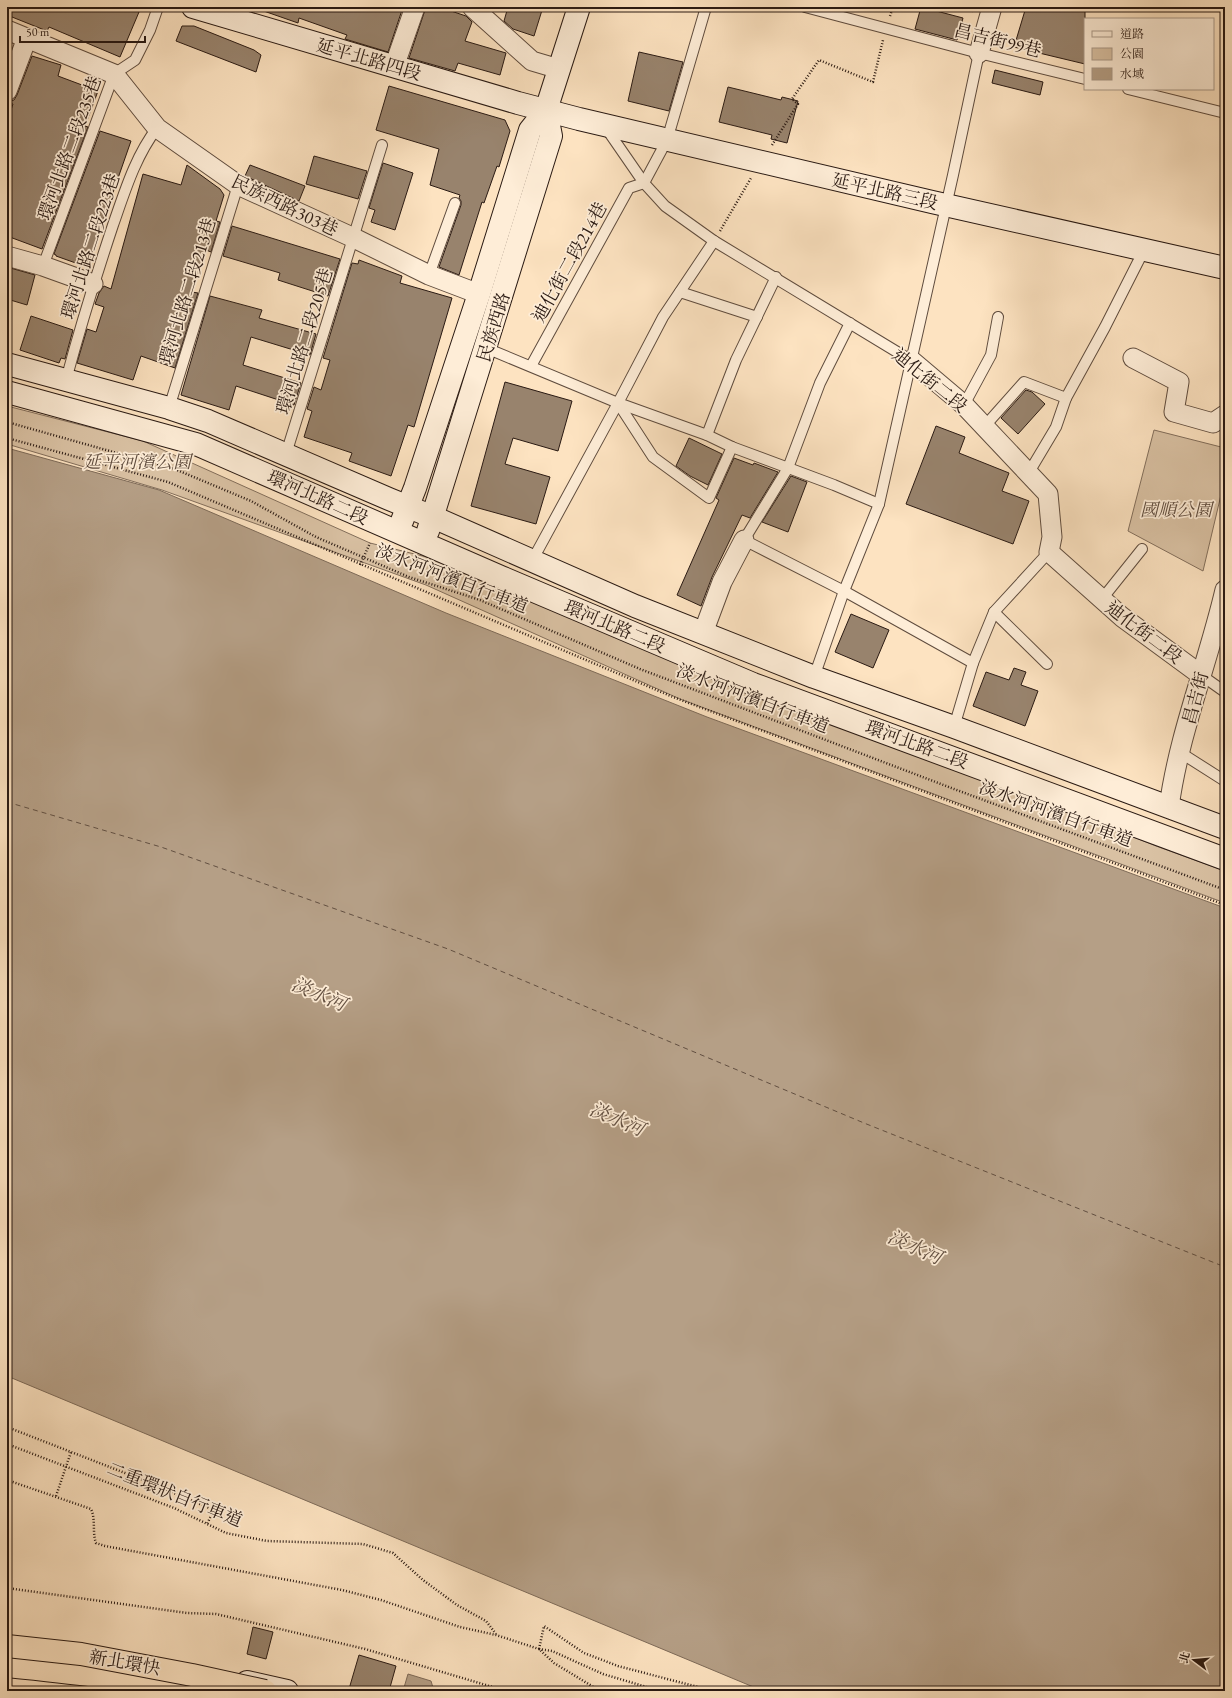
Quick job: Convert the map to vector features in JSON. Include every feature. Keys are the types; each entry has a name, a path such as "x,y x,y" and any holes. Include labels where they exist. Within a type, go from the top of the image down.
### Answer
{"highway":[{"name":"新北環快","path":"7,1644 81,1654 252,1688"},
{"path":"7,1666 62,1671 157,1685 183,1691"}],"main road":[{"name":"延平北路四段","path":"193,7 394,67 546,110"},
{"name":"民族西路","path":"398,532 408,507 479,294 530,130 546,110 579,7"},
{"name":"民族西路","path":"424,543 551,136 546,110"},
{"name":"延平北路三段","path":"546,110 945,205 1225,268"},
{"name":"環河北路二段","path":"7,364 169,408 208,421 433,517 635,606 814,677 954,727 1225,828"},
{"name":"環河北路二段","path":"7,392 196,444 753,684 1225,859"},
{"path":"252,1688 287,1691"}],"street":[{"path":"394,67 415,7"},
{"path":"472,7 532,61 559,69"},
{"path":"979,53 992,7"},
{"name":"民族西路303巷","path":"7,30 114,74 157,128 238,185 354,238 428,275 479,294"},
{"path":"7,91 26,38"},
{"path":"7,256 44,266 93,284"},
{"path":"1133,358 1179,382 1174,412 1213,423 1225,415"},
{"name":"迪化街二段","path":"912,361 964,405 1048,494 1052,537 1049,552 1122,617 1201,675"},
{"path":"703,633 722,582 744,540"},
{"name":"昌吉街","path":"1169,807 1172,785 1201,675 1220,632 1225,590"}],"lane":[{"name":"環河北路二段235巷","path":"44,266 114,74 135,60 150,30 158,7"},
{"path":"644,183 667,140 706,7"},
{"name":"昌吉街99巷","path":"805,7 834,11 885,28 1084,79"},
{"path":"814,677 844,591 879,504 912,361 979,53"},
{"path":"1132,90 1225,113"},
{"name":"迪化街二段","path":"604,124 644,183 665,206 714,241 912,361"},
{"name":"環河北路二段223巷","path":"66,380 93,284 131,174 146,143 157,128"},
{"name":"環河北路二段205巷","path":"286,454 382,145"},
{"name":"迪化街二段214巷","path":"531,366 629,188 644,183"},
{"name":"環河北路二段213巷","path":"169,408 238,185"},
{"path":"428,275 455,203"},
{"path":"532,561 663,317 714,241"},
{"path":"1028,474 1056,427 1066,398 1106,327 1144,250"},
{"path":"707,435 736,360 776,278"},
{"path":"680,292 757,317"},
{"path":"964,405 991,355 998,317"},
{"path":"850,323 820,383 788,468 744,540 844,591 973,663"},
{"path":"486,348 618,403 707,435 732,447 879,504"},
{"path":"984,427 1024,382 1066,398"},
{"path":"618,403 653,457 709,498 732,447"},
{"path":"1102,599 1142,549"},
{"path":"954,727 973,663 994,612 1049,552"},
{"path":"994,612 1047,664"},
{"path":"1201,675 1225,692"},
{"path":"1181,753 1225,781"}],"path":[{"path":"714,241 761,162 798,104 792,98 819,60 873,82 885,28"},
{"name":"淡水河河濱自行車道","path":"7,422 177,470 251,501 316,537 409,577 480,600 648,672 954,789 1225,890"},
{"path":"7,438 168,482 673,697 1225,905"},
{"path":"360,565 370,543"},
{"path":"7,1427 214,1510 207,1524"},
{"name":"二重環狀自行車道","path":"7,1444 67,1465 174,1508 226,1533 267,1540 363,1544 393,1553 423,1580 457,1605 486,1621 496,1635"},
{"path":"56,1496 71,1452"},
{"path":"7,1480 91,1509 94,1515 93,1535 96,1543 105,1546 342,1590 381,1600 460,1627 496,1635 539,1649 552,1650 603,1674 660,1691"},
{"path":"7,1588 187,1613 216,1614 365,1649 506,1691"},
{"path":"539,1649 544,1626 584,1653 618,1666 713,1691"},
{"path":"539,1649 554,1663 600,1691"}],"green space":[{"name":"延平河濱公園","path":"7,406 143,441 370,543 443,561 1156,846 1225,871 1225,903 680,699 426,585 162,490 7,444"},
{"name":"國順公園","path":"1154,430 1225,448 1225,478 1203,571 1128,531"}],"water":[{"name":"淡水河","path":"7,448 159,490 446,613 707,717 1225,908 1225,1691 763,1691 7,1376"},
{"path":"408,1674 431,1681 434,1691 403,1691"}],"building":[{"path":"7,7 127,7 139,12 120,57 49,27 47,31 7,15"},
{"path":"258,7 403,7 388,52 345,39 347,35 299,18 298,23 258,9"},
{"path":"426,7 439,7 466,16 472,22 465,41 506,53 500,75 458,63 455,71 409,58"},
{"path":"508,7 543,7 534,36 513,29 504,21"},
{"path":"921,7 963,18 957,40 915,29"},
{"path":"1026,7 1085,7 1084,64 1014,47"},
{"path":"182,26 194,26 254,50 261,55 256,72 176,41"},
{"path":"639,52 683,62 669,111 628,101"},
{"path":"32,56 61,65 58,76 98,91 85,126 88,127 42,249 7,236 7,122 13,104 7,102 14,100 17,95"},
{"path":"995,70 1043,82 1040,95 992,83"},
{"path":"389,86 505,120 510,131 499,167 497,166 484,203 482,202 459,275 439,267 461,205 459,198 460,195 430,185 439,149 376,130"},
{"path":"728,87 781,100 782,97 798,101 787,143 771,139 772,135 719,122"},
{"path":"100,131 131,141 87,267 54,254"},
{"path":"314,156 367,171 358,199 306,184"},
{"path":"383,163 413,173 395,230 371,222 375,210 369,208"},
{"path":"187,165 220,189 224,195 216,221 220,222 211,252 206,250 192,292 198,293 175,368 141,356 133,380 77,363 87,329 96,332 104,307 95,304 99,293 104,286 111,289 143,174 181,185"},
{"path":"250,165 305,186 299,201 245,176"},
{"path":"232,226 340,259 328,296 278,280 280,273 223,256"},
{"path":"359,260 402,276 400,283 452,298 414,427 408,425 391,476 349,461 352,453 304,437 312,411 307,409 314,387 321,390 330,360 323,358 352,263 358,264"},
{"path":"7,267 35,275 27,305 7,299"},
{"path":"210,296 262,310 259,318 316,334 310,355 251,337 243,365 301,383 294,405 236,386 229,410 181,395"},
{"path":"31,316 73,330 65,359 61,358 59,363 20,350"},
{"path":"505,382 572,401 558,451 513,438 505,464 550,477 536,524 471,506"},
{"path":"1026,390 1032,392 1045,404 1018,434 1001,418"},
{"path":"936,426 965,437 959,453 1009,473 1002,491 1029,501 1013,544 906,504"},
{"path":"689,438 722,454 708,485 690,476 676,466"},
{"path":"734,458 753,465 754,463 778,472 750,518 742,515 712,577 701,606 677,595 719,500 716,498"},
{"path":"791,476 807,482 788,532 762,522"},
{"path":"851,614 889,630 873,668 835,652"},
{"path":"1014,668 1026,672 1021,685 1038,691 1025,726 973,706 986,672 1009,680"},
{"path":"253,1627 273,1632 266,1659 247,1654"},
{"path":"359,1655 396,1666 389,1691 357,1691 349,1689"}],"ferry route":[{"path":"7,802 161,847 448,949 864,1123 1225,1267"}]}
